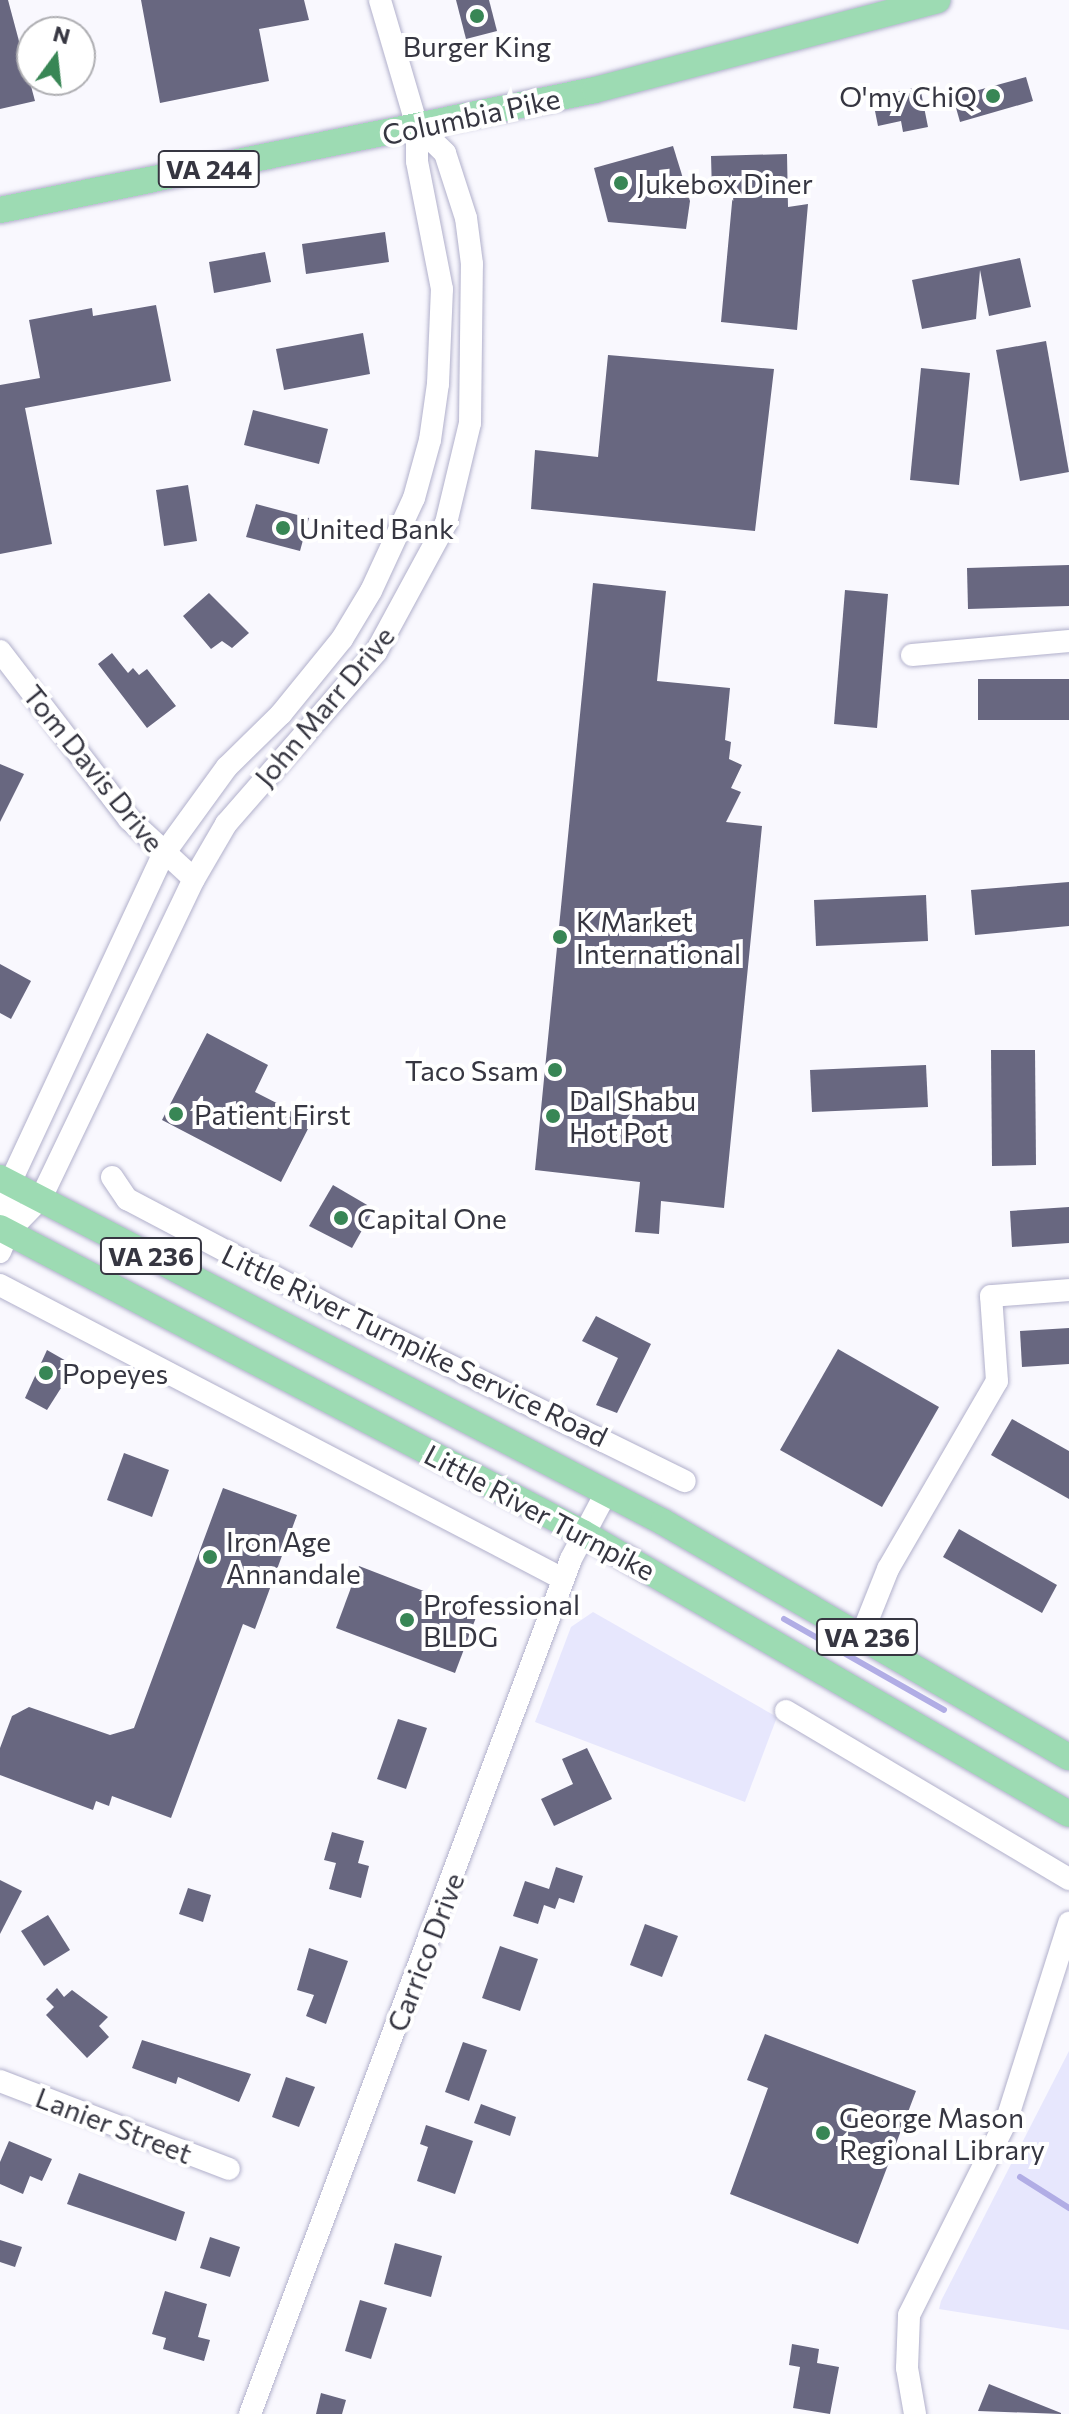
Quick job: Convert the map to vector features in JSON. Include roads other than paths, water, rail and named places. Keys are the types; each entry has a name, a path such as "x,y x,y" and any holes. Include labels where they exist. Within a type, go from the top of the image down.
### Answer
{"main road":[{"name":"Columbia Pike","path":"0,210 595,90 937,0"},
{"name":"Little River Turnpike","path":"5,1180 606,1493 862,1634 1069,1757"},
{"name":"Little River Turnpike","path":"3,1238 583,1533 1069,1814"}],"street":[{"path":"380,0 417,126"},
{"name":"John Marr Drive","path":"3,1238 5,1180 163,855 227,767 281,714 342,639 371,591 414,498 430,440 443,327 417,126"},
{"name":"John Marr Drive","path":"3,1238 41,1198 194,879 245,800 376,652 446,523 470,423 474,288 466,218 445,153 417,126"},
{"path":"912,655 1069,641"},
{"name":"Tom Davis Drive","path":"0,651 129,819 163,855 194,879"},
{"name":"Little River Turnpike Service Road","path":"112,1177 121,1195 155,1214 685,1481"},
{"path":"0,1285 563,1579"},
{"path":"862,1634 888,1569 997,1381 991,1296 1069,1290"},
{"name":"Carrico Drive","path":"250,2414 563,1579 583,1533 606,1493"},
{"path":"786,1711 1069,1879"},
{"path":"915,2414 907,2368 909,2315 1007,2119 1069,1923"},
{"name":"Lanier Street","path":"0,2081 229,2169"}],"waterway":[{"path":"784,1619 944,1710"},
{"path":"1020,2177 1069,2208"}],"place":[{"name":"Burger King","path":"477,16"},
{"name":"O'my ChiQ","path":"993,96"},
{"name":"Jukebox Diner","path":"621,183"},
{"name":"United Bank","path":"283,528"},
{"name":"K Market International","path":"560,937"},
{"name":"Taco Ssam","path":"555,1070"},
{"name":"Patient First","path":"176,1114"},
{"name":"Dal Shabu Hot Pot","path":"553,1116"},
{"name":"Capital One","path":"341,1218"},
{"name":"Popeyes","path":"46,1373"},
{"name":"Iron Age Annandale","path":"210,1557"},
{"name":"Professional BLDG","path":"407,1620"},
{"name":"George Mason Regional Library","path":"823,2133"}]}
